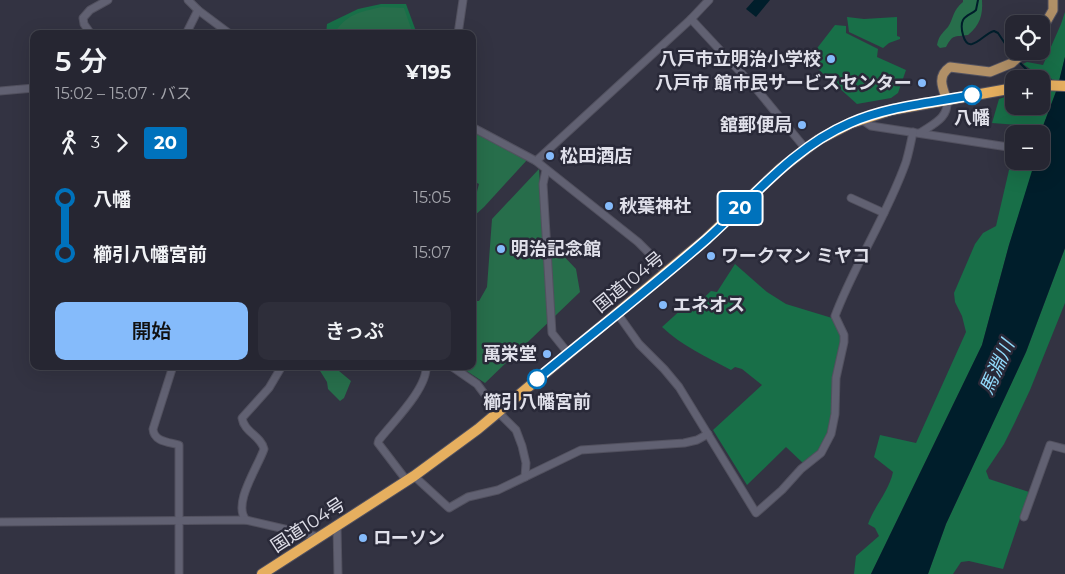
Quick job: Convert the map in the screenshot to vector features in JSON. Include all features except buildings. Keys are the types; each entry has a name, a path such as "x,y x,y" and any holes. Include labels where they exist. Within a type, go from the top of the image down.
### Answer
{"highway":[{"path":"1050,85 1065,86"},
{"name":"国道104号","path":"262,574 410,478 478,429 706,239 805,148 837,129 891,110 1005,90"}],"main road":[{"path":"1050,15 1053,10 1053,0"},
{"path":"946,100 941,83 945,71 950,67 990,72 1002,69 1015,60"}],"street":[{"path":"88,30 83,18 90,10 108,0"},
{"path":"188,0 225,30"},
{"path":"459,30 463,0"},
{"path":"536,161 691,19 709,0"},
{"path":"188,30 198,10"},
{"path":"691,19 758,91 805,148"},
{"path":"0,91 30,88"},
{"path":"617,313 639,344 664,369 678,387 756,513 821,453 831,434 834,422 836,378 844,342 844,335 835,316 851,277 884,212 916,132 946,114 948,107 946,100"},
{"path":"861,119 871,126 1005,147"},
{"path":"476,129 536,161 638,242 653,256 666,273"},
{"path":"546,170 542,184 552,333 568,353"},
{"path":"851,198 884,212"},
{"path":"171,370 153,434 159,439 179,445 180,574"},
{"path":"246,520 243,516 242,501 264,449 261,441 243,423 242,418 269,388 280,370"},
{"path":"426,370 418,390 378,443 410,478 448,508 468,497 498,490 581,450 684,443 697,440 708,434"},
{"path":"457,370 477,384 498,412 516,430 526,463 526,476"},
{"path":"1024,517 1050,446 1065,449"},
{"path":"0,522 246,520 319,537"},
{"path":"337,526 338,574"}],"green space":[{"path":"963,0 982,0 982,10 978,23 968,35 954,37 946,47 940,48 937,45 939,39 950,24 955,11"},
{"path":"381,4 406,4 416,30 326,30 327,24 358,9"},
{"path":"381,7 404,8 412,30 337,30 343,22 360,12"},
{"path":"1065,12 1065,57 1059,82 1050,78 1050,70 1032,70 1023,64 1027,62 1043,65 1045,60 1050,60 1050,49"},
{"path":"847,17 864,19 897,17 897,36 900,39 889,43 883,48 849,32"},
{"path":"835,25 846,26 846,33 878,49 877,57 906,70 898,93 891,98 857,104 808,60"},
{"path":"1050,87 1057,89 1050,108"},
{"path":"1005,97 1005,115 1047,115 1043,125 992,123 999,99"},
{"path":"476,133 527,160 476,214 476,197 479,184 476,182"},
{"path":"539,169 543,234 576,269 580,292 485,383 465,370 476,370 476,301 479,301 487,287 492,219"},
{"path":"1009,170 1033,170 1009,245 982,345 871,574 854,574 856,556 879,536 875,528 868,524 893,472 874,457 880,435 916,443 966,332 962,316 955,302 954,293 975,244 983,233 996,226"},
{"path":"1065,248 1065,303 1015,422 1004,444 986,471 989,479 1029,492 1003,569 969,561 961,562 953,574 928,574 946,524 1026,352"},
{"path":"735,264 767,292 786,304 832,318 841,334 834,371 832,412 828,434 818,452 804,464 786,447 747,485 713,430 762,385 742,369 735,367 731,370 695,351 662,327 684,307 689,312 711,291 717,292"},
{"path":"320,370 338,370 351,381 344,398 340,401 328,389 327,382"}],"water":[{"path":"754,0 770,0 756,17 746,9"},
{"name":"馬淵川","path":"1065,57 1065,248 1026,352 946,524 928,574 871,574 982,345 1009,245 1032,170 1050,170 1050,125 1043,125 1047,115 1050,115 1050,108"}],"waterway":[{"path":"978,0 976,10 963,20 962,31 964,39 969,44 972,44 994,31 998,33 1005,44"},
{"path":"1019,62 1030,73 1051,80"}],"bus line":[{"name":"20","path":"537,379 706,239 805,148 861,119 908,106 972,95"}],"place":[{"name":"八戸市立明治小学校","path":"831,59"},
{"name":"八戸市 館市民サービスセンター","path":"922,83"},
{"name":"八幡","path":"972,95"},
{"name":"舘郵便局","path":"802,125"},
{"name":"松田酒店","path":"550,156"},
{"name":"秋葉神社","path":"609,206"},
{"name":"明治記念館","path":"501,249"},
{"name":"ワークマン ミヤコ","path":"711,256"},
{"name":"エネオス","path":"663,305"},
{"name":"萬栄堂","path":"547,354"},
{"name":"櫛引八幡宮前","path":"537,379"},
{"name":"ローソン","path":"363,538"}]}
